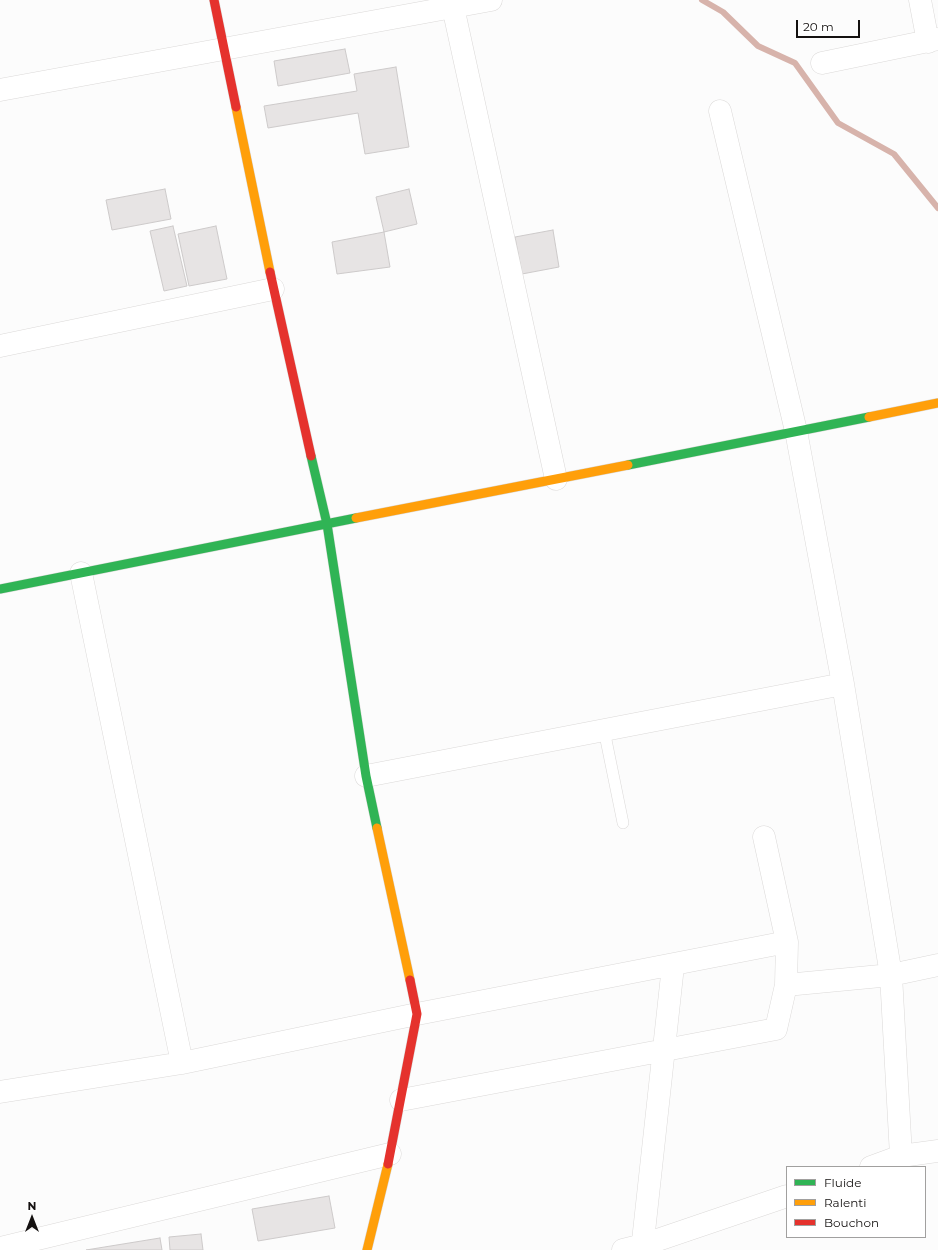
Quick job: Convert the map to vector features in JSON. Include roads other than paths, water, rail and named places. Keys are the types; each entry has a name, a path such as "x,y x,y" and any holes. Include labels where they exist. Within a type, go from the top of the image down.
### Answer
{"street":[{"path":"214,0 273,289 327,524 366,776 417,1014 390,1154 367,1250"},
{"path":"0,90 491,0"},
{"path":"822,63 933,40 920,0"},
{"path":"453,7 556,479"},
{"path":"720,111 796,431 843,684 891,975 902,1156"},
{"path":"0,346 273,289"},
{"path":"0,589 938,403"},
{"path":"81,573 182,1063"},
{"path":"366,776 843,684"},
{"path":"401,1100 776,1029 786,985 787,942 764,838"},
{"path":"0,1092 182,1063 417,1014 673,966 787,942"},
{"path":"786,985 891,975 938,965"},
{"path":"673,966 664,1051 636,1248 786,1196"},
{"path":"874,1166 902,1156 938,1151"},
{"path":"0,1248 390,1154"}],"lane":[{"path":"604,730 623,823"}],"waterway":[{"path":"702,0 723,12 758,46 795,63 838,123 894,154 938,208"}]}
